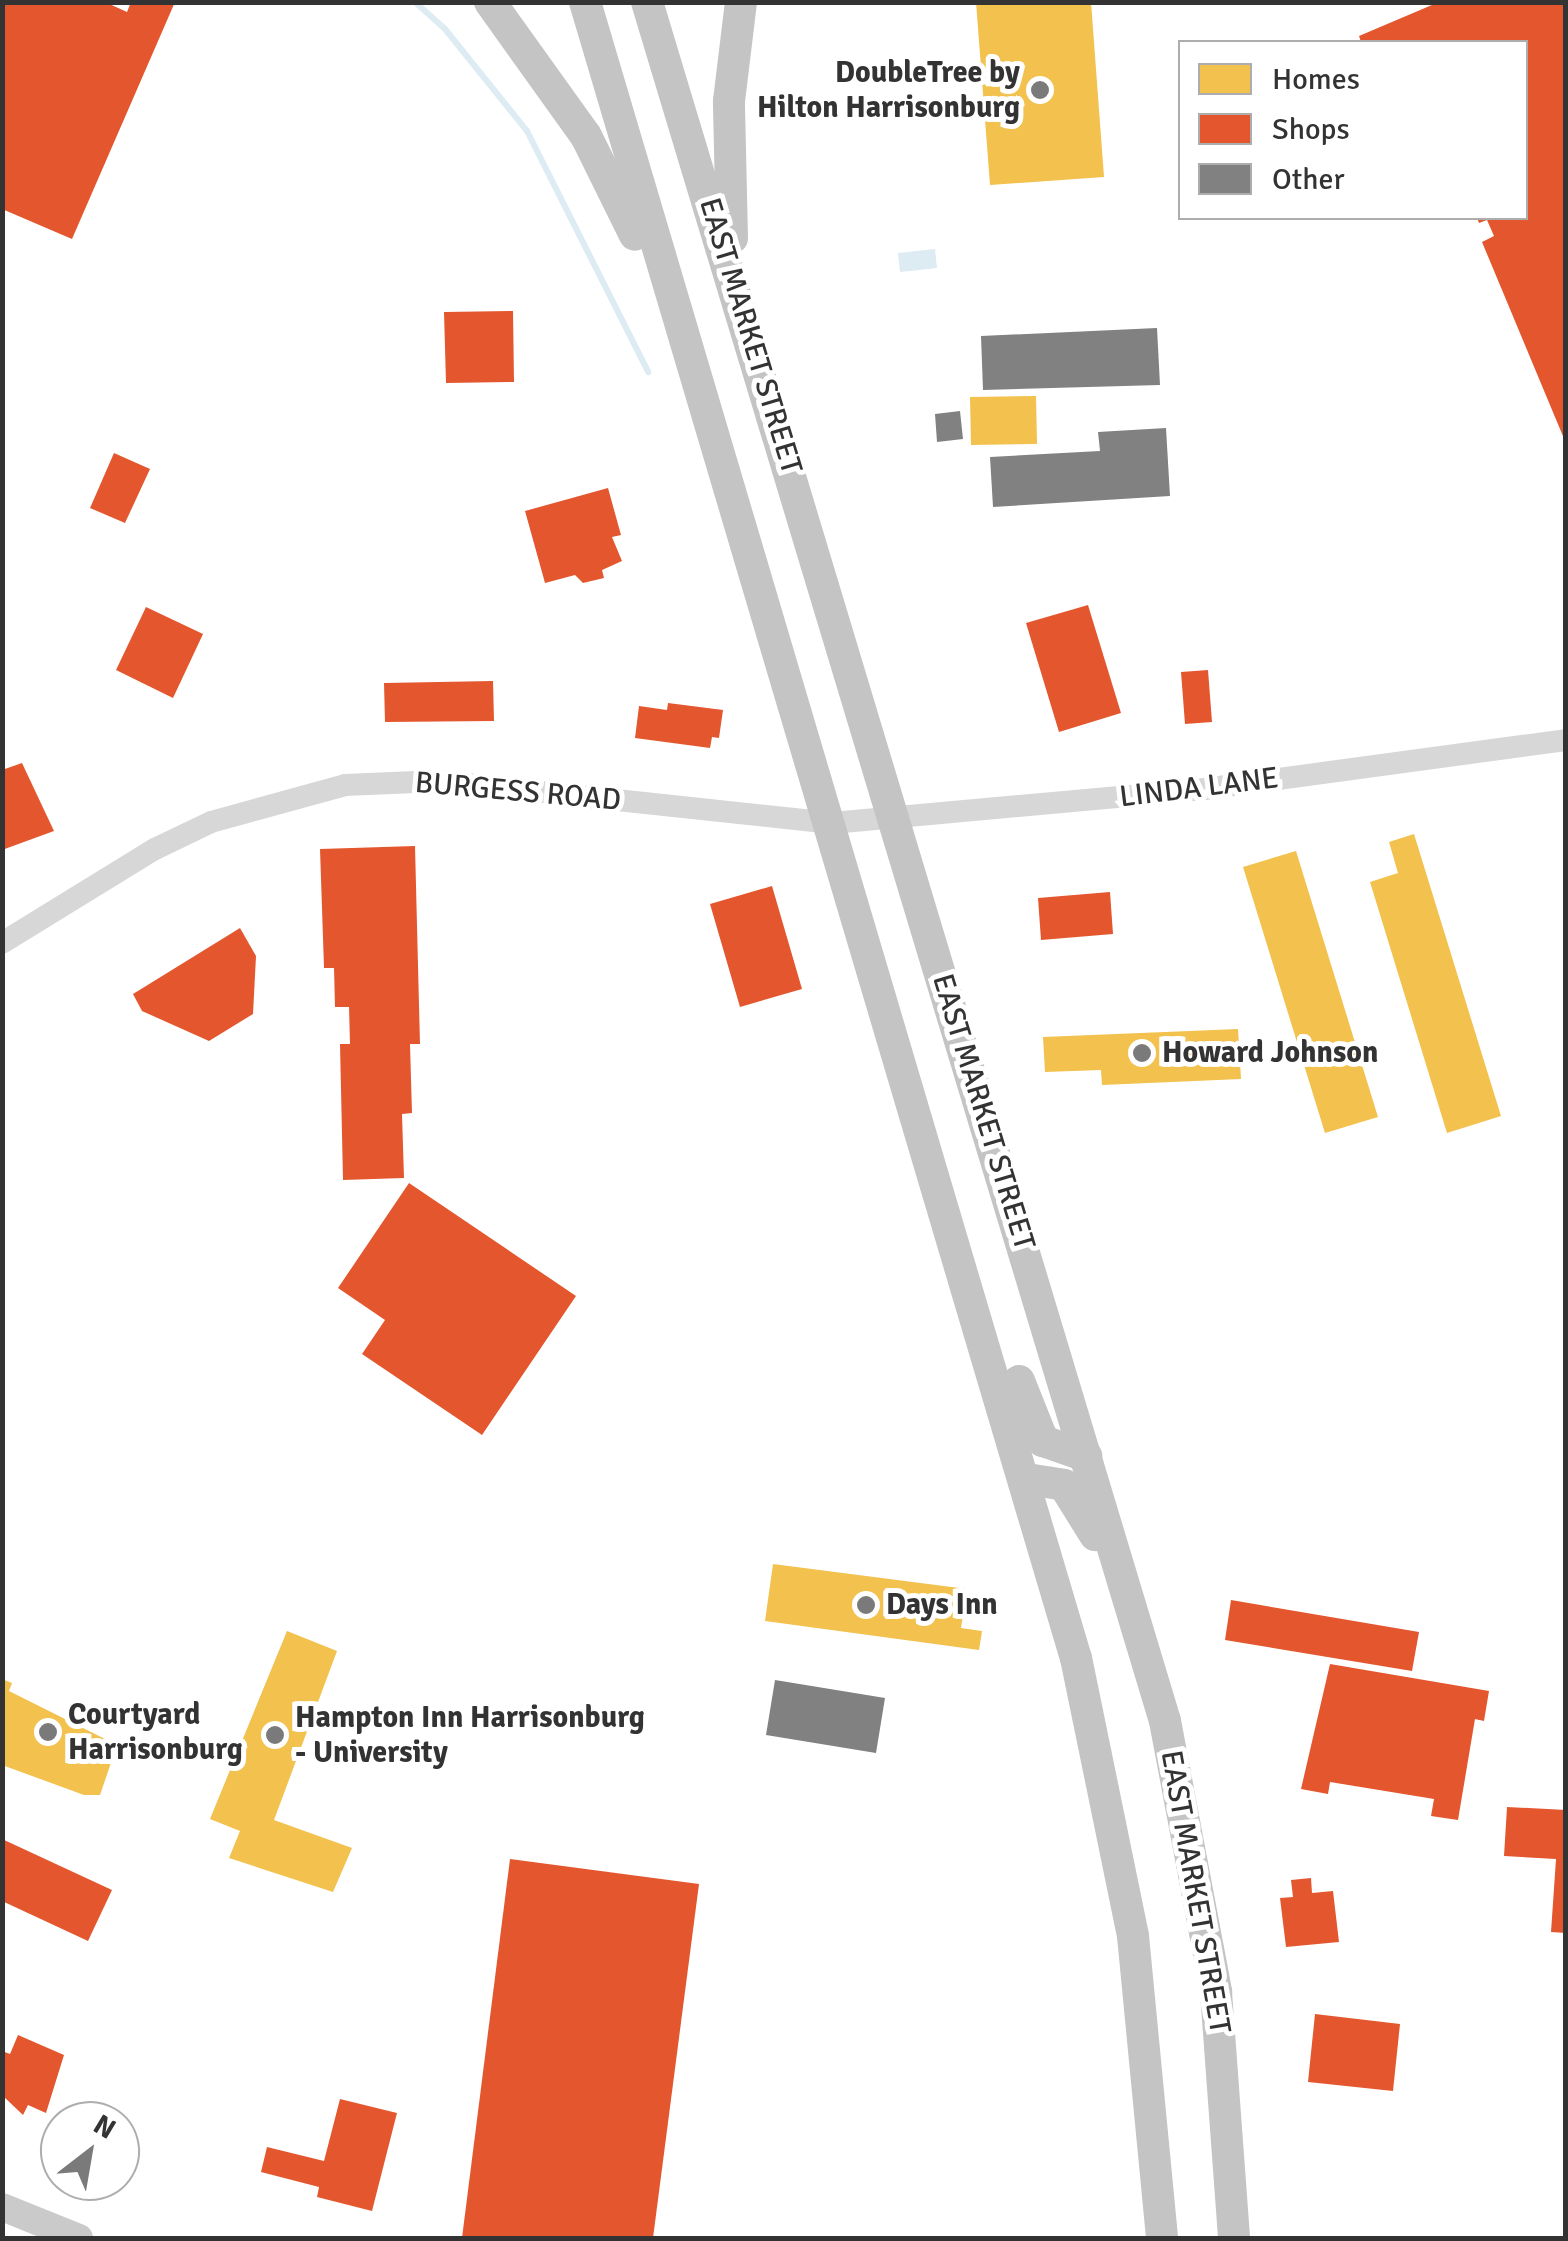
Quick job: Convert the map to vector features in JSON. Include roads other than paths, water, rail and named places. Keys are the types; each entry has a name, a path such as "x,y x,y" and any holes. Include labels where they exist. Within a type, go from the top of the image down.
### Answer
{"highway":[{"path":"490,2 586,136 685,350"},
{"path":"586,2 685,350 832,823 1027,1479 1098,1753 1133,1936 1162,2238"},
{"name":"EAST MARKET STREET","path":"647,2 732,267 1165,1721 1204,1921 1223,2061 1234,2238"},
{"path":"732,267 728,100 742,2"},
{"path":"984,1336 1012,1360 1042,1440 1086,1456"},
{"path":"1027,1479 1064,1486 1076,1498 1132,1610"}],"main road":[{"path":"2,2208 78,2238"}],"street":[{"name":"LINDA LANE","path":"832,823 1204,789 1566,740"},
{"name":"BURGESS ROAD","path":"2,944 155,849 211,822 345,785 439,781 832,823"}],"waterway":[{"path":"415,2 445,29 527,131 648,372"}],"place":[{"name":"DoubleTree by Hilton Harrisonburg","path":"1040,90"},
{"name":"Howard Johnson","path":"1142,1053"},
{"name":"Days Inn","path":"866,1605"},
{"name":"Courtyard Harrisonburg","path":"48,1732"},
{"name":"Hampton Inn Harrisonburg - University","path":"275,1735"}]}
